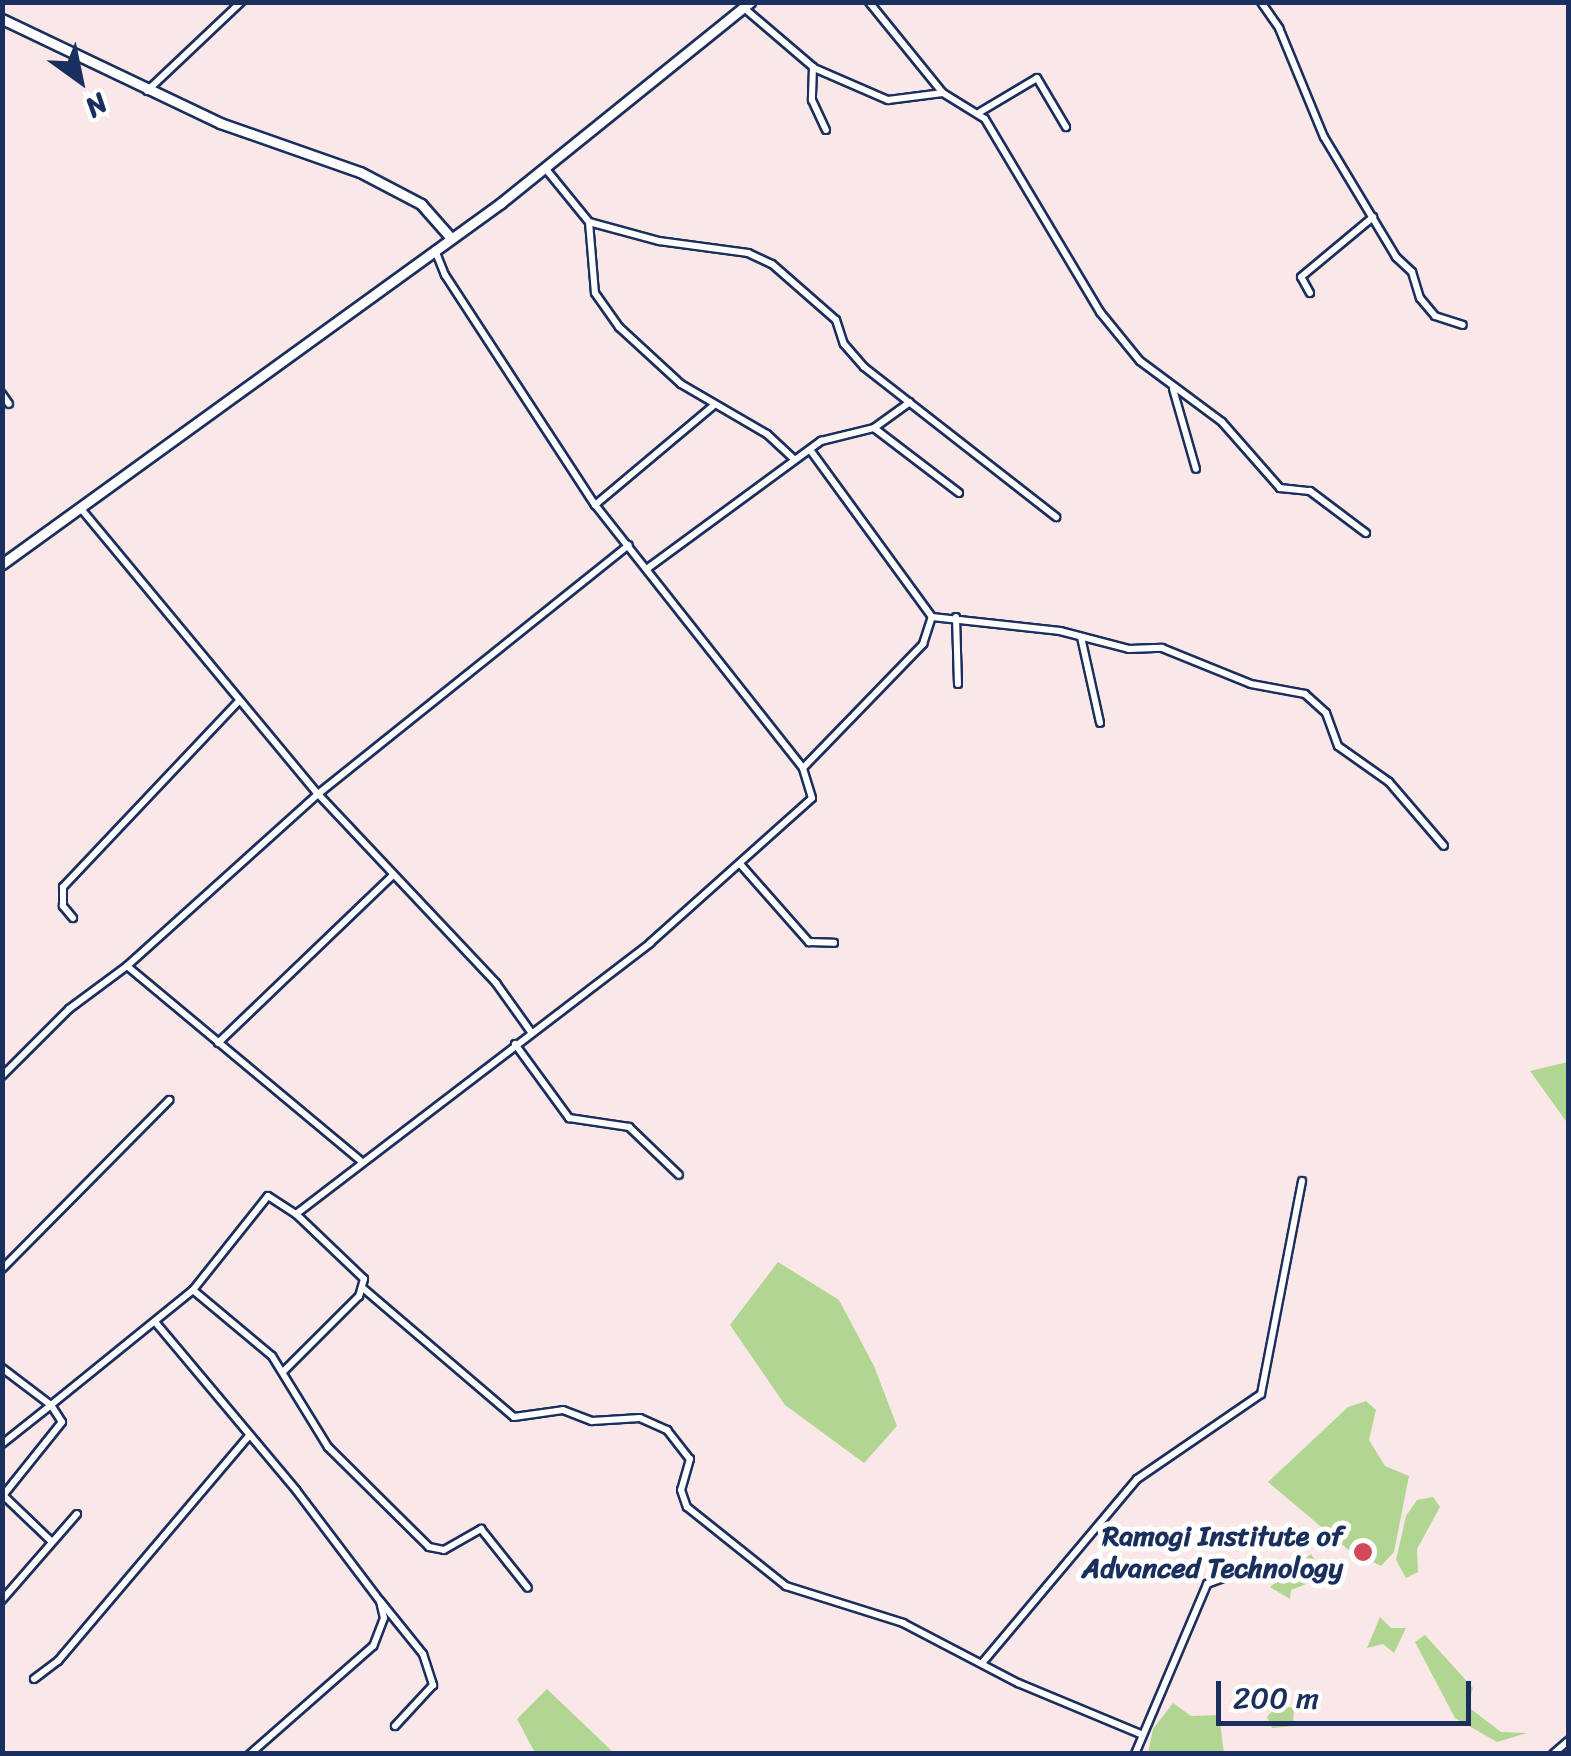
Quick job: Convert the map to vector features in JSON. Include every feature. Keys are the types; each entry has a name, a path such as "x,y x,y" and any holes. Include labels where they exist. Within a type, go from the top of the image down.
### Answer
{"main road":[{"path":"2,564 82,510 266,367 545,168 745,4"},
{"path":"2,18 146,91 360,172 420,204 450,238"}],"street":[{"path":"146,91 241,2"},
{"path":"870,2 942,93 980,112 1100,312 1140,361 1222,422 1280,488 1310,491 1366,533"},
{"path":"1261,2 1279,28 1324,137 1372,217 1412,272 1424,304 1462,325"},
{"path":"745,4 812,67 888,100 942,93"},
{"path":"812,67 812,100 826,130"},
{"path":"980,112 1037,78 1066,127"},
{"path":"545,168 590,222 600,304 647,359 713,406 767,434 795,460"},
{"path":"1310,293 1300,278 1372,217"},
{"path":"590,222 659,241 748,253 772,264 836,320 844,344 864,367 1056,517"},
{"path":"296,1214 741,865 812,798 803,768 595,504 444,275 435,250"},
{"path":"1173,388 1196,469"},
{"path":"2,394 9,404"},
{"path":"648,568 821,441 874,428 910,402"},
{"path":"595,504 713,406"},
{"path":"874,428 959,493"},
{"path":"810,451 932,617"},
{"path":"82,510 238,701 392,876 496,982 531,1032"},
{"path":"2,1076 69,1009 127,966 318,794 629,545"},
{"path":"932,617 956,617 1081,636 1130,649 1162,648 1251,684 1305,694 1326,713 1338,746 1389,782 1444,846"},
{"path":"803,768 924,644 932,617"},
{"path":"956,617 958,684"},
{"path":"1081,636 1100,723"},
{"path":"73,918 62,906 64,886 238,701"},
{"path":"741,865 809,942 834,943"},
{"path":"218,1043 392,876"},
{"path":"127,966 360,1160"},
{"path":"515,1044 569,1118 629,1127 678,1176"},
{"path":"2,1269 169,1100"},
{"path":"982,1662 1137,1479 1261,1394 1302,1181"},
{"path":"2,1444 193,1290 262,1200 275,1197 356,1270 364,1288 514,1417 563,1410 592,1421 640,1418 667,1430 690,1458 681,1490 687,1507 786,1586 903,1622 1143,1734"},
{"path":"285,1370 364,1288"},
{"path":"193,1290 285,1370 328,1447 429,1547 444,1550 481,1529 528,1588"},
{"path":"156,1323 423,1654 433,1678 431,1690 396,1726"},
{"path":"2,1368 51,1405 62,1430 3,1496 52,1542"},
{"path":"34,1678 58,1661 248,1437"},
{"path":"2,1600 77,1514"},
{"path":"1135,1754 1207,1584 1248,1569"},
{"path":"250,1754 382,1637 380,1601"},
{"path":"1553,1754 1568,1740"}],"green space":[{"path":"1568,1062 1568,1124 1530,1071"},
{"path":"778,1262 839,1300 874,1366 897,1426 864,1463 785,1405 730,1325"},
{"path":"1366,1401 1376,1410 1369,1440 1385,1466 1409,1476 1394,1552 1381,1566 1350,1551 1268,1482 1348,1407"},
{"path":"1433,1497 1440,1507 1417,1549 1418,1572 1406,1578 1396,1560 1406,1516 1417,1500"},
{"path":"1311,1554 1317,1564 1309,1583 1291,1590 1290,1599 1270,1587"},
{"path":"1380,1617 1391,1628 1406,1628 1394,1653 1383,1644 1367,1648"},
{"path":"1425,1635 1473,1688 1467,1706 1501,1732 1527,1733 1497,1742 1455,1718 1415,1642"},
{"path":"547,1689 614,1753 535,1753 517,1719"},
{"path":"1288,1691 1281,1706 1294,1708 1293,1726 1272,1728 1267,1717"},
{"path":"1173,1703 1191,1716 1219,1715 1224,1753 1148,1753 1153,1729"}],"place":[{"name":"Ramogi Institute of Advanced Technology","path":"1363,1552"}]}
